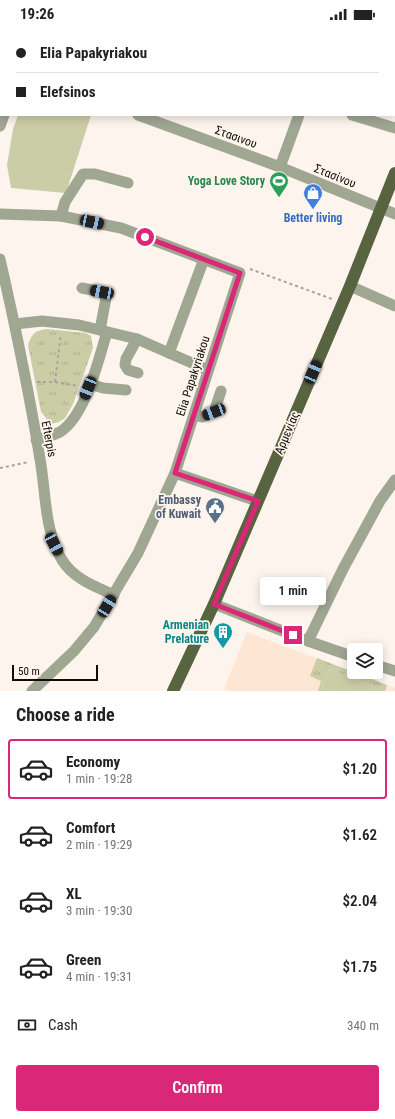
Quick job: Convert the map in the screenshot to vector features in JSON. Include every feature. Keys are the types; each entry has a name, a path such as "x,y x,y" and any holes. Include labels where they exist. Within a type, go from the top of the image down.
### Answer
{"main road":[{"name":"Αρμενίας","path":"173,691 214,604 350,286 395,174"}],"street":[{"path":"0,126 4,116"},
{"name":"Στασινου","path":"141,116 280,167"},
{"path":"280,167 299,116"},
{"path":"355,116 395,128"},
{"name":"Στασίνου","path":"280,167 381,208"},
{"path":"61,216 65,202 83,174 95,174 128,183"},
{"path":"381,208 395,214"},
{"path":"0,214 61,216 121,228 240,273"},
{"name":"Efterpis","path":"0,259 40,459 50,530 54,544 62,560 72,572 83,581 114,595"},
{"path":"169,353 204,259"},
{"name":"Elia Papakyriakou","path":"32,691 74,651 94,627 138,553 175,473 240,273"},
{"path":"350,286 395,306"},
{"path":"36,440 60,431 72,420 81,405 89,386 104,331 106,298 102,292 82,288"},
{"path":"14,324 42,321 62,322 104,331 137,339 208,370"},
{"path":"137,339 126,359 125,365 128,370 138,373"},
{"path":"89,386 126,390"},
{"path":"194,415 202,417 214,412 221,391"},
{"path":"175,473 258,501"},
{"path":"308,641 343,569 380,501 395,480"},
{"path":"214,604 347,655"},
{"path":"383,667 395,671"}],"path":[{"path":"240,273 252,269 342,302"},
{"path":"55,382 62,322"},
{"path":"25,382 55,382 89,386"},
{"path":"0,468 40,459"}],"shaded area":[{"path":"247,632 347,670 347,679 371,679 395,688 395,691 229,691 224,689"}],"green space":[{"path":"18,116 91,116 66,193 11,188 7,165 13,129"},
{"path":"47,329 86,333 91,336 93,348 73,404 65,418 59,422 51,424 41,412 28,345 34,333"},
{"path":"317,658 347,670 347,676 329,669 322,687 332,691 318,691 321,681 310,676"},
{"path":"329,669 347,676 347,679 355,679 373,686 372,691 332,691 322,687"},
{"path":"355,679 371,679 387,685 385,691 372,691 373,686"}],"place":[{"name":"Yoga Love Story","path":"279,198"},
{"name":"Better living","path":"313,210"},
{"name":"Embassy of Kuwait","path":"215,524"},
{"name":"Armenian Prelature","path":"223,649"}],"route":[{"path":"145,237 240,273 175,473 258,501 214,604 293,635"}]}
